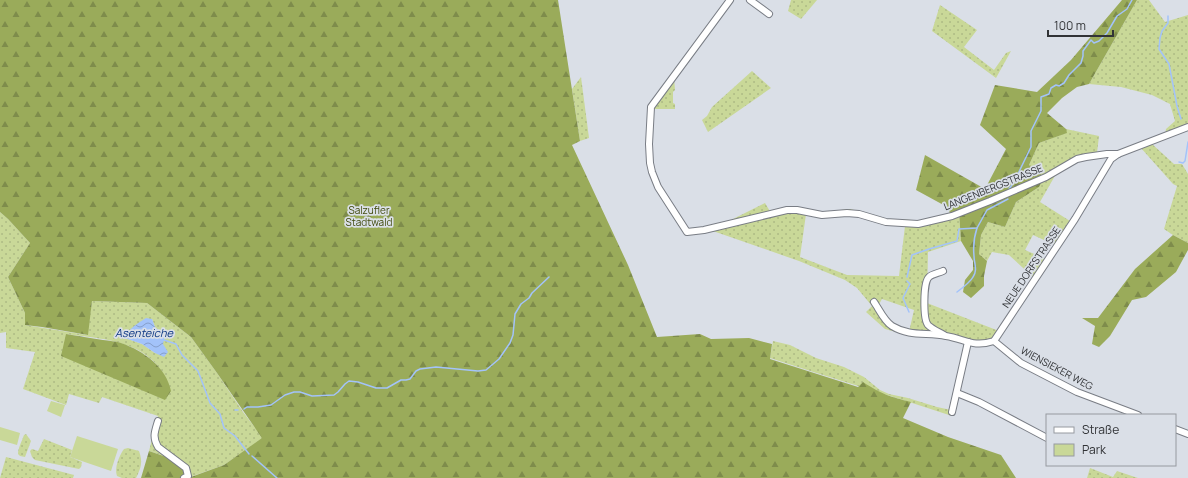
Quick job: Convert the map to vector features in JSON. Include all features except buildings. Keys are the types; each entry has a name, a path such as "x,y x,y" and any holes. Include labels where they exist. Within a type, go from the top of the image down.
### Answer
{"street":[{"name":"LANGENBERGSTRASSE","path":"730,0 651,106 649,144 652,172 658,187 687,232 704,230 787,210 797,210 822,215 847,213 859,214 886,222 918,224 952,216 990,201 1046,177 1077,159 1107,154 1118,154"},
{"path":"750,0 769,14"},
{"name":"NEUE DORFSTRASSE","path":"994,341 1075,219 1111,159 1118,154 1188,127"},
{"path":"943,271 930,275 927,279 925,286 924,312 928,325 946,336"},
{"path":"874,302 890,325 911,334 946,336 982,344 994,341"},
{"name":"WIENSIEKER WEG","path":"994,341 1021,363 1077,392 1135,414"},
{"path":"952,412 968,342"},
{"path":"957,393 979,402 1046,437"},
{"path":"158,421 154,438 156,443 158,447 186,468 188,476 184,478"},
{"path":"1176,429 1188,434"}],"green space":[{"name":"Salzufler Stadtwald","path":"0,0 558,0 580,141 572,145 628,265 657,337 700,334 711,339 749,338 772,344 770,359 858,387 863,382 886,395 911,402 903,418 948,437 1001,455 1016,478 141,478 149,451 175,460 191,477 224,465 262,438 191,337 147,303 92,301 88,335 25,325 25,313 8,277 30,243 0,212"},
{"path":"791,0 817,0 801,19 788,11"},
{"path":"1122,0 1137,0 1089,84 1077,87 1062,98 1047,113 1066,129 1067,133 1039,143 1029,165 1044,177 1039,187 1016,202 1005,227 988,222 981,235 979,254 987,261 984,286 971,298 963,292 965,280 973,270 973,261 961,241 959,212 950,216 949,208 916,190 925,155 985,189 1006,149 980,125 995,85 1037,92 1071,60"},
{"path":"1137,0 1149,0 1165,22 1188,15 1188,125 1165,135 1166,129 1175,121 1170,104 1152,95 1121,87 1089,84"},
{"path":"940,5 977,30 964,47 994,70 1006,53 1011,51 996,78 932,31"},
{"path":"752,71 771,88 708,132 702,120 707,116 712,107"},
{"path":"581,77 589,138 580,141 572,89"},
{"path":"674,78 675,90 673,92 673,103 675,104 675,109 652,109"},
{"path":"1066,129 1099,136 1097,153 1044,177 1029,165 1039,143 1066,133"},
{"path":"1152,144 1174,164 1182,164 1188,174 1188,243 1164,229 1177,186 1173,184 1141,148"},
{"path":"1056,174 1040,202 1070,221 1055,245 1033,235 1025,250 1046,259 1034,278 1009,255 992,252 987,261 979,254 981,235 988,222 1005,227 1016,202 1039,187 1042,180"},
{"path":"765,203 771,213 800,209 824,212 850,209 888,219 912,220 911,224 959,212 961,241 928,252 927,303 999,331 994,340 974,342 909,332 914,310 882,299 878,306 889,326 907,335 885,329 866,312 872,306 857,288 845,280 799,261 713,231","holes":["806,214 858,216 884,225 905,226 899,276 847,275 800,257"]},
{"path":"0,212 30,243 8,277 25,313 25,325 87,335 92,301 147,303 191,337 263,438 224,465 190,477 175,460 149,451 158,416 102,397 99,403 69,394 66,405 23,389 35,352 6,348 6,332 0,333","holes":["152,319 163,344 155,353 142,344 125,338","66,334 110,340 132,347 151,359 163,373"]},
{"path":"1173,235 1188,243 1188,250 1176,272 1146,297 1132,300 1110,336 1099,347 1092,344 1095,326 1082,318 1098,318 1135,269"},
{"path":"66,334 117,342 138,350 159,367 168,382 171,391 165,400 61,356"},
{"path":"773,341 790,345 816,358 844,367 864,377 880,390 889,394 951,410 964,343 969,344 952,416 770,358"},
{"path":"51,401 65,405 61,417 47,411"},
{"path":"0,427 20,433 17,445 0,440"},
{"path":"26,434 31,441 25,457 18,454 19,447 24,435"},
{"path":"77,436 118,449 111,471 70,457"},
{"path":"44,439 72,450 70,457 82,462 81,467 79,469 35,460 30,451 32,449 38,451"},
{"path":"128,448 139,451 141,458 141,465 136,478 122,478 117,476 116,473 119,459 124,449"},
{"path":"6,457 74,475 73,478 0,478"},
{"path":"1090,468 1113,477 1117,471 1138,478 1087,478"}],"water":[{"name":"Asenteiche","path":"146,318 152,319 155,327 165,336 163,344 168,352 164,357 142,344 125,338 131,329"}],"waterway":[{"path":"1009,189 1031,147 1031,131 1041,111 1041,97 1049,94 1051,88 1064,83 1069,75 1081,63 1083,51 1091,40 1094,43 1099,41 1107,33 1117,16 1127,9 1132,0"},
{"path":"1168,16 1168,23 1162,31 1160,38 1159,49 1169,64 1181,119"},
{"path":"1179,162 1183,163 1185,161 1188,142"},
{"path":"907,277 912,255 957,241 959,229 977,228 987,210 1008,199"},
{"path":"957,292 970,281 976,269 974,259 974,238 977,228"},
{"path":"244,409 247,407 271,405 285,395 294,392 300,392 312,396 334,395 349,381 358,382 376,388 387,388 401,380 410,379 416,371 420,369 436,367 478,371 486,370 499,359 510,343 513,335 515,314 521,304 529,298 532,293 549,277"},
{"path":"907,281 910,284 903,298 909,312"},
{"path":"164,340 176,344 182,355 198,371 210,403 220,414 224,428 235,436 249,454"},
{"path":"252,456 277,478"}]}
